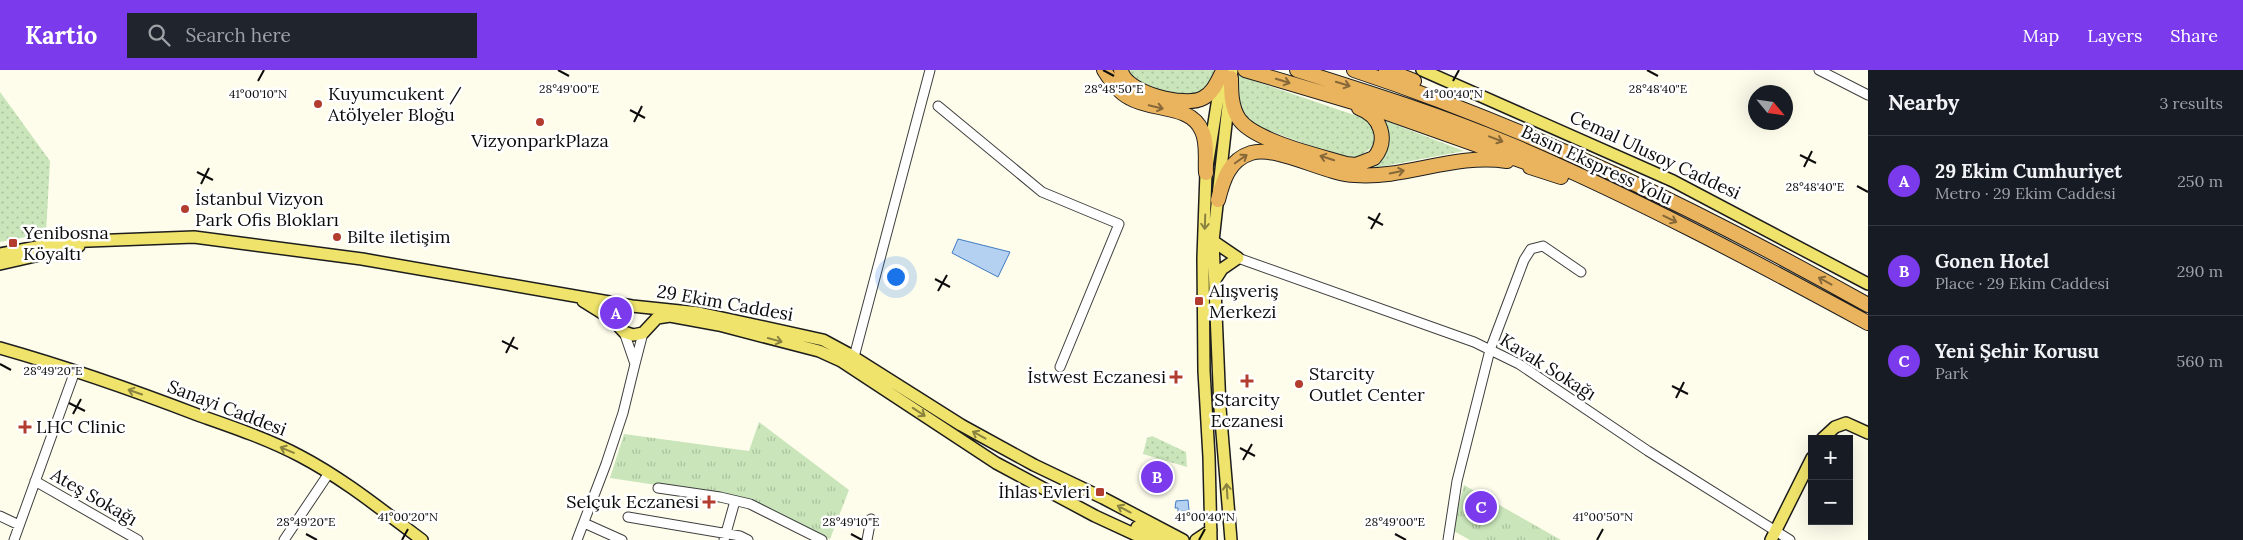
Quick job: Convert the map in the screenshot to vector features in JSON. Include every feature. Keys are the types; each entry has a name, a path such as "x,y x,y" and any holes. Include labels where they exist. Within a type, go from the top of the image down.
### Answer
{"highway":[{"path":"1104,70 1114,85 1131,99 1179,113 1195,120 1203,132 1206,173"},
{"path":"1122,70 1127,81 1142,92 1187,102 1205,98 1227,73"},
{"path":"1245,70 1370,107 1529,163 1600,192 1626,198"},
{"name":"Basın Ekspress Yolu","path":"1297,70 1397,102 1513,146 1626,198 1754,262 1868,324"},
{"name":"Basın Ekspress Yolu","path":"1354,70 1435,98 1535,137 1703,216 1868,305"},
{"path":"1386,70 1398,73 1496,114 1513,122 1535,137"},
{"path":"1227,73 1235,112 1248,129 1275,141 1346,164 1356,165 1374,158 1380,152 1383,138 1382,131 1375,119 1363,110 1321,92"},
{"path":"1218,200 1222,182 1236,161 1254,152 1263,151 1338,173 1354,175 1380,175 1448,162 1484,159 1516,163 1561,177"}],"main road":[{"name":"Cemal Ulusoy Caddesi","path":"1422,70 1673,181 1868,284"},
{"path":"1196,540 1211,535 1204,371 1203,258 1206,173 1227,73"},
{"path":"1227,73 1214,240 1214,282 1220,408 1231,540"},
{"name":"29 Ekim Caddesi","path":"0,254 62,242 194,237 362,259 635,306 699,313 782,330 823,340 854,357 961,425 1027,461 1183,540"},
{"path":"1214,240 1238,258 1222,269 1214,282"},
{"name":"29 Ekim Caddesi","path":"0,264 93,242"},
{"path":"573,296 595,307 622,330 633,336 644,331 648,325 647,315 635,306 621,314 622,330"},
{"name":"29 Ekim Caddesi","path":"644,331 657,318 670,316 819,351 842,361 981,453 1095,516 1147,540"},
{"name":"Sanayi Caddesi","path":"0,348 75,371 252,435 300,456 329,473 422,540"},
{"path":"1204,371 1213,436 1219,540"},
{"path":"1826,435 1835,427 1846,423 1863,430"},
{"path":"1773,535 1808,466"},
{"path":"1042,488 1166,540"}],"street":[{"path":"854,357 930,70"},
{"path":"1819,70 1868,95"},
{"path":"938,106 1042,192 1119,224 1060,367"},
{"path":"1448,540 1457,480 1490,350 1524,260 1531,249 1542,246 1581,272"},
{"name":"Kavak Sokağı","path":"1238,258 1474,342 1519,364 1773,535 1790,540"},
{"path":"622,330 635,364"},
{"path":"577,540 620,422 644,331"},
{"path":"14,540 75,371"},
{"path":"284,540 329,473"},
{"name":"Ateş Sokağı","path":"35,482 138,540"},
{"path":"658,488 750,504 822,540"},
{"path":"725,537 735,501"},
{"path":"0,516 19,525"},
{"path":"628,517 748,540"},
{"path":"867,540 871,519"},
{"path":"584,523 622,540"}],"green space":[{"path":"1127,70 1215,70 1207,87 1188,96 1172,94 1148,86 1135,78"},
{"path":"1237,75 1363,118 1372,126 1375,139 1372,147 1359,157 1339,156 1251,124 1238,105"},
{"path":"0,92 50,161 46,233 0,242"},
{"path":"1386,121 1464,151 1363,170 1377,162 1386,151 1389,138"},
{"path":"759,422 849,490 830,539 759,504 742,498 610,478 624,434 749,451"},
{"path":"1152,436 1186,452 1187,467 1143,454 1147,438"},
{"path":"1464,485 1561,540 1470,540 1452,530"}],"water":[{"path":"958,239 1010,252 998,277 952,253"},
{"path":"1188,500 1189,510 1178,512 1178,508 1175,508 1176,501"}],"place":[{"name":"Kuyumcukent / Atölyeler Bloğu","path":"318,104"},
{"name":"VizyonparkPlaza","path":"540,122"},
{"name":"İstanbul Vizyon Park Ofis Blokları","path":"185,209"},
{"name":"Bilte iletişim","path":"337,237"},
{"name":"Yenibosna Köyaltı","path":"13,243"},
{"name":"Alışveriş Merkezi","path":"1199,301"},
{"name":"29 Ekim Cumhuriyet","path":"616,313"},
{"name":"İstwest Eczanesi","path":"1176,377"},
{"name":"Starcity Eczanesi","path":"1247,381"},
{"name":"Starcity Outlet Center","path":"1299,384"},
{"name":"LHC Clinic","path":"25,427"},
{"name":"Gonen Hotel","path":"1157,477"},
{"name":"İhlas Evleri","path":"1100,492"},
{"name":"Selçuk Eczanesi","path":"709,502"},
{"name":"Yeni Şehir Korusu","path":"1481,507"}]}
